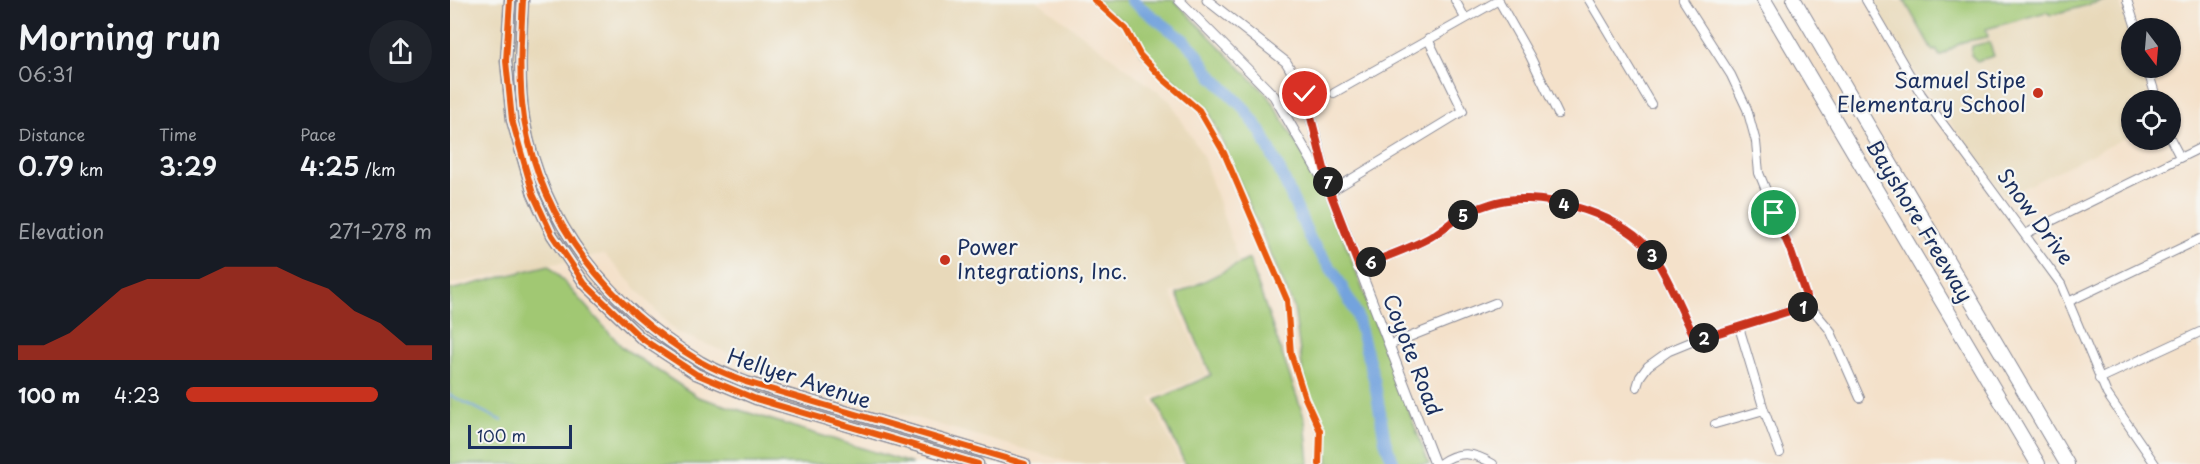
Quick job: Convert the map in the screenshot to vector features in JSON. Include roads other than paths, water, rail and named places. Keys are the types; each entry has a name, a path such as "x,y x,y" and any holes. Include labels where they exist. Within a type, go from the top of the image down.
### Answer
{"highway":[{"name":"Bayshore Freeway","path":"1764,0 2038,464"},
{"name":"Bayshore Freeway","path":"1794,0 2067,464"}],"main road":[{"name":"Hellyer Avenue","path":"510,0 506,61 512,120 532,194 552,235 585,284 641,338 696,374 756,399 974,463"},
{"name":"Hellyer Avenue","path":"523,0 520,65 524,118 541,182 573,243 586,261 615,296 649,328 703,363 746,382 1025,464"},
{"path":"512,120 524,118"},
{"path":"696,374 703,363"},
{"path":"973,449 974,463"}],"street":[{"name":"Coyote Road","path":"1179,0 1274,96 1330,192"},
{"name":"Coyote Road","path":"1207,0 1286,62 1305,94 1330,192 1437,464"},
{"path":"1455,0 1465,18"},
{"path":"1334,93 1499,0 1558,114"},
{"path":"1589,0 1651,104"},
{"path":"1683,0 1731,75 1747,109 1756,142 1759,173 1790,249 1809,305 1830,330 1860,398"},
{"name":"Snow Drive","path":"1866,0 1922,94 2061,284 2070,301 2099,379 2115,408 2155,464"},
{"path":"2127,0 2133,18"},
{"path":"1330,192 1462,111 1428,39"},
{"path":"2025,234 2200,147"},
{"path":"2176,150 2180,157"},
{"path":"1359,267 1425,241 1463,215 1492,203 1516,198 1542,199 1595,215 1633,234 1647,247 1656,261 1696,340"},
{"path":"2070,301 2200,239"},
{"path":"1389,345 1495,303"},
{"path":"1637,387 1640,377 1648,366 1669,351 1696,340 1809,305"},
{"path":"1739,327 1764,410 1780,453"},
{"path":"2099,379 2200,332"},
{"path":"1715,424 1764,410"},
{"path":"1437,464 1449,457 1464,454 1480,456 1493,464"}],"waterway":[{"path":"1131,0 1195,51 1212,76 1243,107 1261,132 1311,241 1335,274 1356,313 1374,379 1385,441 1394,464"},
{"path":"450,395 502,421"}],"place":[{"name":"Samuel Stipe Elementary School","path":"2038,93"},
{"name":"Power Integrations, Inc.","path":"945,260"}]}
